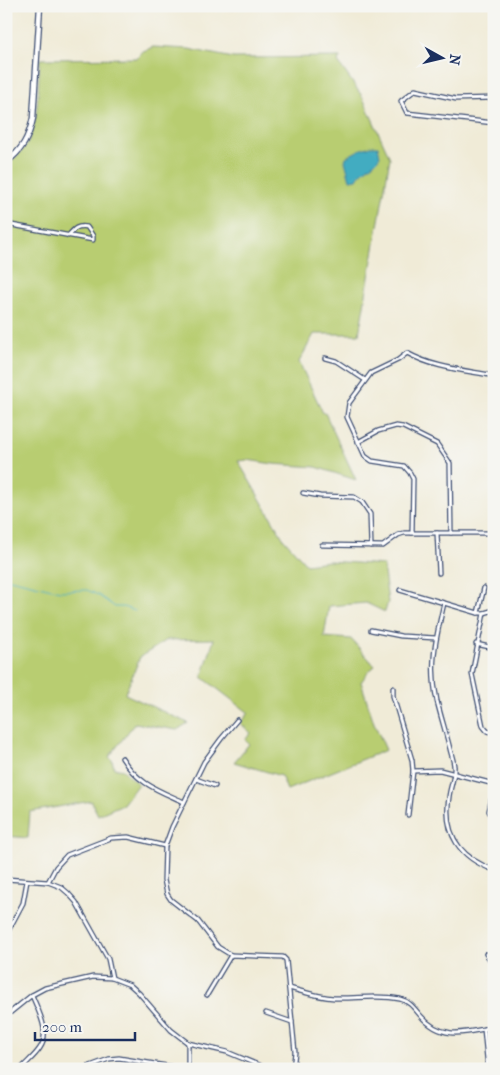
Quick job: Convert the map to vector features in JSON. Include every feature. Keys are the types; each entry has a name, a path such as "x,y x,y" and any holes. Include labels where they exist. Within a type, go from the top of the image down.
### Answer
{"main road":[{"path":"6,162 16,155 23,146 32,123 40,6"}],"street":[{"path":"494,98 456,99 415,90 401,101 407,113 494,123"},
{"path":"6,224 68,236 92,240 93,236 87,227 80,226 75,228 68,236"},
{"path":"412,532 413,480 410,473 404,466 372,461 365,456 347,416 349,402 365,380 376,370 398,360 407,352 422,361 438,366 494,376"},
{"path":"325,358 336,361 365,380"},
{"path":"358,442 378,431 396,426 403,427 437,444 450,463 451,533"},
{"path":"303,493 320,496 354,497 362,502 370,514 371,546"},
{"path":"322,545 383,546 398,535 412,532 494,533"},
{"path":"437,533 439,573"},
{"path":"478,612 484,588"},
{"path":"400,590 478,612 484,613 494,610"},
{"path":"444,603 432,665 434,683 454,767 448,818 456,843 471,859 480,865 494,870"},
{"path":"484,613 476,644 472,674 483,726 488,731 494,733"},
{"path":"371,630 401,636 436,638"},
{"path":"476,644 494,648"},
{"path":"393,688 392,696 412,760 413,771 408,815"},
{"path":"238,720 212,750 172,826 165,846 164,880 167,894 172,900 198,921 218,946 231,955 284,957 286,960 295,1052 293,1069"},
{"path":"122,758 129,770 143,783 184,802"},
{"path":"413,771 440,770 494,786 489,811 494,821"},
{"path":"196,779 215,786"},
{"path":"48,882 56,867 67,855 111,838 128,837 165,846"},
{"path":"6,879 48,882 60,887 76,902 108,959 112,978"},
{"path":"6,935 23,903 27,881"},
{"path":"486,954 494,965"},
{"path":"207,996 231,955"},
{"path":"6,1016 32,995 45,988 93,977 112,978 130,985 170,1030 188,1044 227,1052 268,1069"},
{"path":"289,988 334,998 389,997 403,999 436,1030 446,1033 456,1034 494,1027"},
{"path":"21,1069 43,1042 44,1026 32,995"},
{"path":"266,1013 292,1022"},
{"path":"484,1029 488,1069"},
{"path":"188,1044 188,1069"},
{"path":"82,1069 109,1059 120,1058 185,1069"}],"green space":[{"path":"153,47 189,49 233,58 340,57 338,62 362,96 390,158 359,334 314,334 299,362 356,480 316,467 247,460 238,461 283,538 306,564 329,561 383,565 388,602 385,612 366,603 329,606 324,637 351,639 375,666 361,682 374,723 386,750 287,790 281,776 234,762 249,744 245,740 251,733 240,723 249,713 202,677 214,639 167,640 140,657 125,694 188,723 177,730 135,723 109,757 114,768 123,770 138,784 123,804 98,815 91,801 30,812 28,838 6,836 6,165 24,148 32,133 37,102 40,59 138,58 141,52"}],"water":[{"path":"371,146 378,146 380,156 357,179 350,180 345,161 346,157"}],"waterway":[{"path":"6,578 60,591 87,590 115,607 123,607 135,611"}]}
